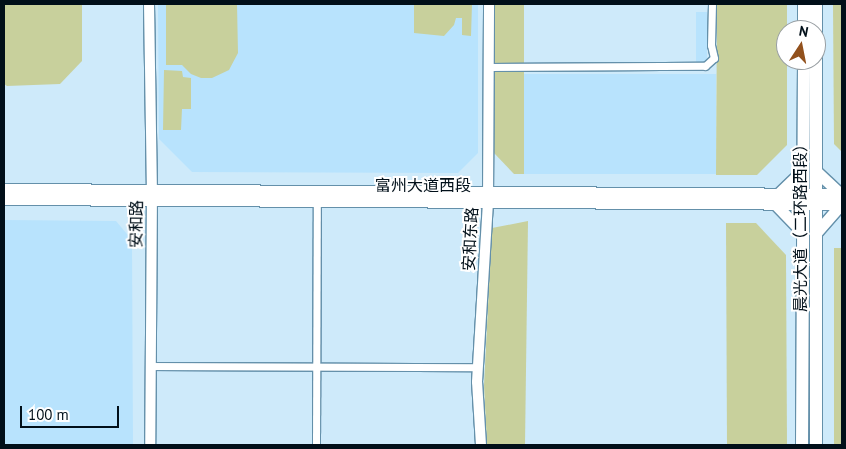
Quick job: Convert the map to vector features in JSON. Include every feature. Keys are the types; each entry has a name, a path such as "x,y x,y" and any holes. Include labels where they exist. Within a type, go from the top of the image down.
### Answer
{"highway":[{"path":"804,4 804,20"},
{"name":"晨光大道（二环路西段）","path":"802,445 816,4"},
{"name":"晨光大道（二环路西段）","path":"805,70 810,170"},
{"name":"晨光大道（二环路西段）","path":"809,233 816,445"}],"main road":[{"path":"810,170 842,199 809,233 777,199 810,170"},
{"name":"富州大道西段","path":"4,189 318,201 488,197"},
{"name":"富州大道西段","path":"4,199 152,195 842,199"}],"street":[{"name":"安和路","path":"149,4 152,195 150,445"},
{"name":"安和东路","path":"482,445 478,367 488,197 489,4"},
{"path":"489,67 705,66 714,58 711,45 712,4"},
{"path":"316,445 318,201"},
{"path":"150,366 478,367"}],"shaded area":[{"path":"158,4 478,4 478,153 458,173 192,172 159,139"},
{"path":"696,12 707,12 707,63 696,63"},
{"path":"524,74 716,74 716,174 524,174"},
{"path":"4,220 116,221 132,240 133,445 4,445"}],"green space":[{"path":"4,4 82,4 82,61 60,84 7,86 4,84"},
{"path":"166,4 237,4 238,53 229,70 212,78 201,78 191,74 182,65 166,65"},
{"path":"414,4 472,4 471,36 462,35 462,18 456,18 454,25 444,36 414,33"},
{"path":"495,4 524,4 524,174 514,174 494,153"},
{"path":"717,4 787,4 787,20 776,20 776,70 787,70 787,145 757,175 716,175"},
{"path":"833,4 842,4 842,152 834,144"},
{"path":"164,70 182,71 183,77 191,78 191,109 182,109 181,130 163,130"},
{"path":"528,221 525,445 487,445 484,385 492,228"},
{"path":"726,223 756,223 786,255 787,445 727,445"},
{"path":"834,248 842,248 842,445 834,445"}]}
